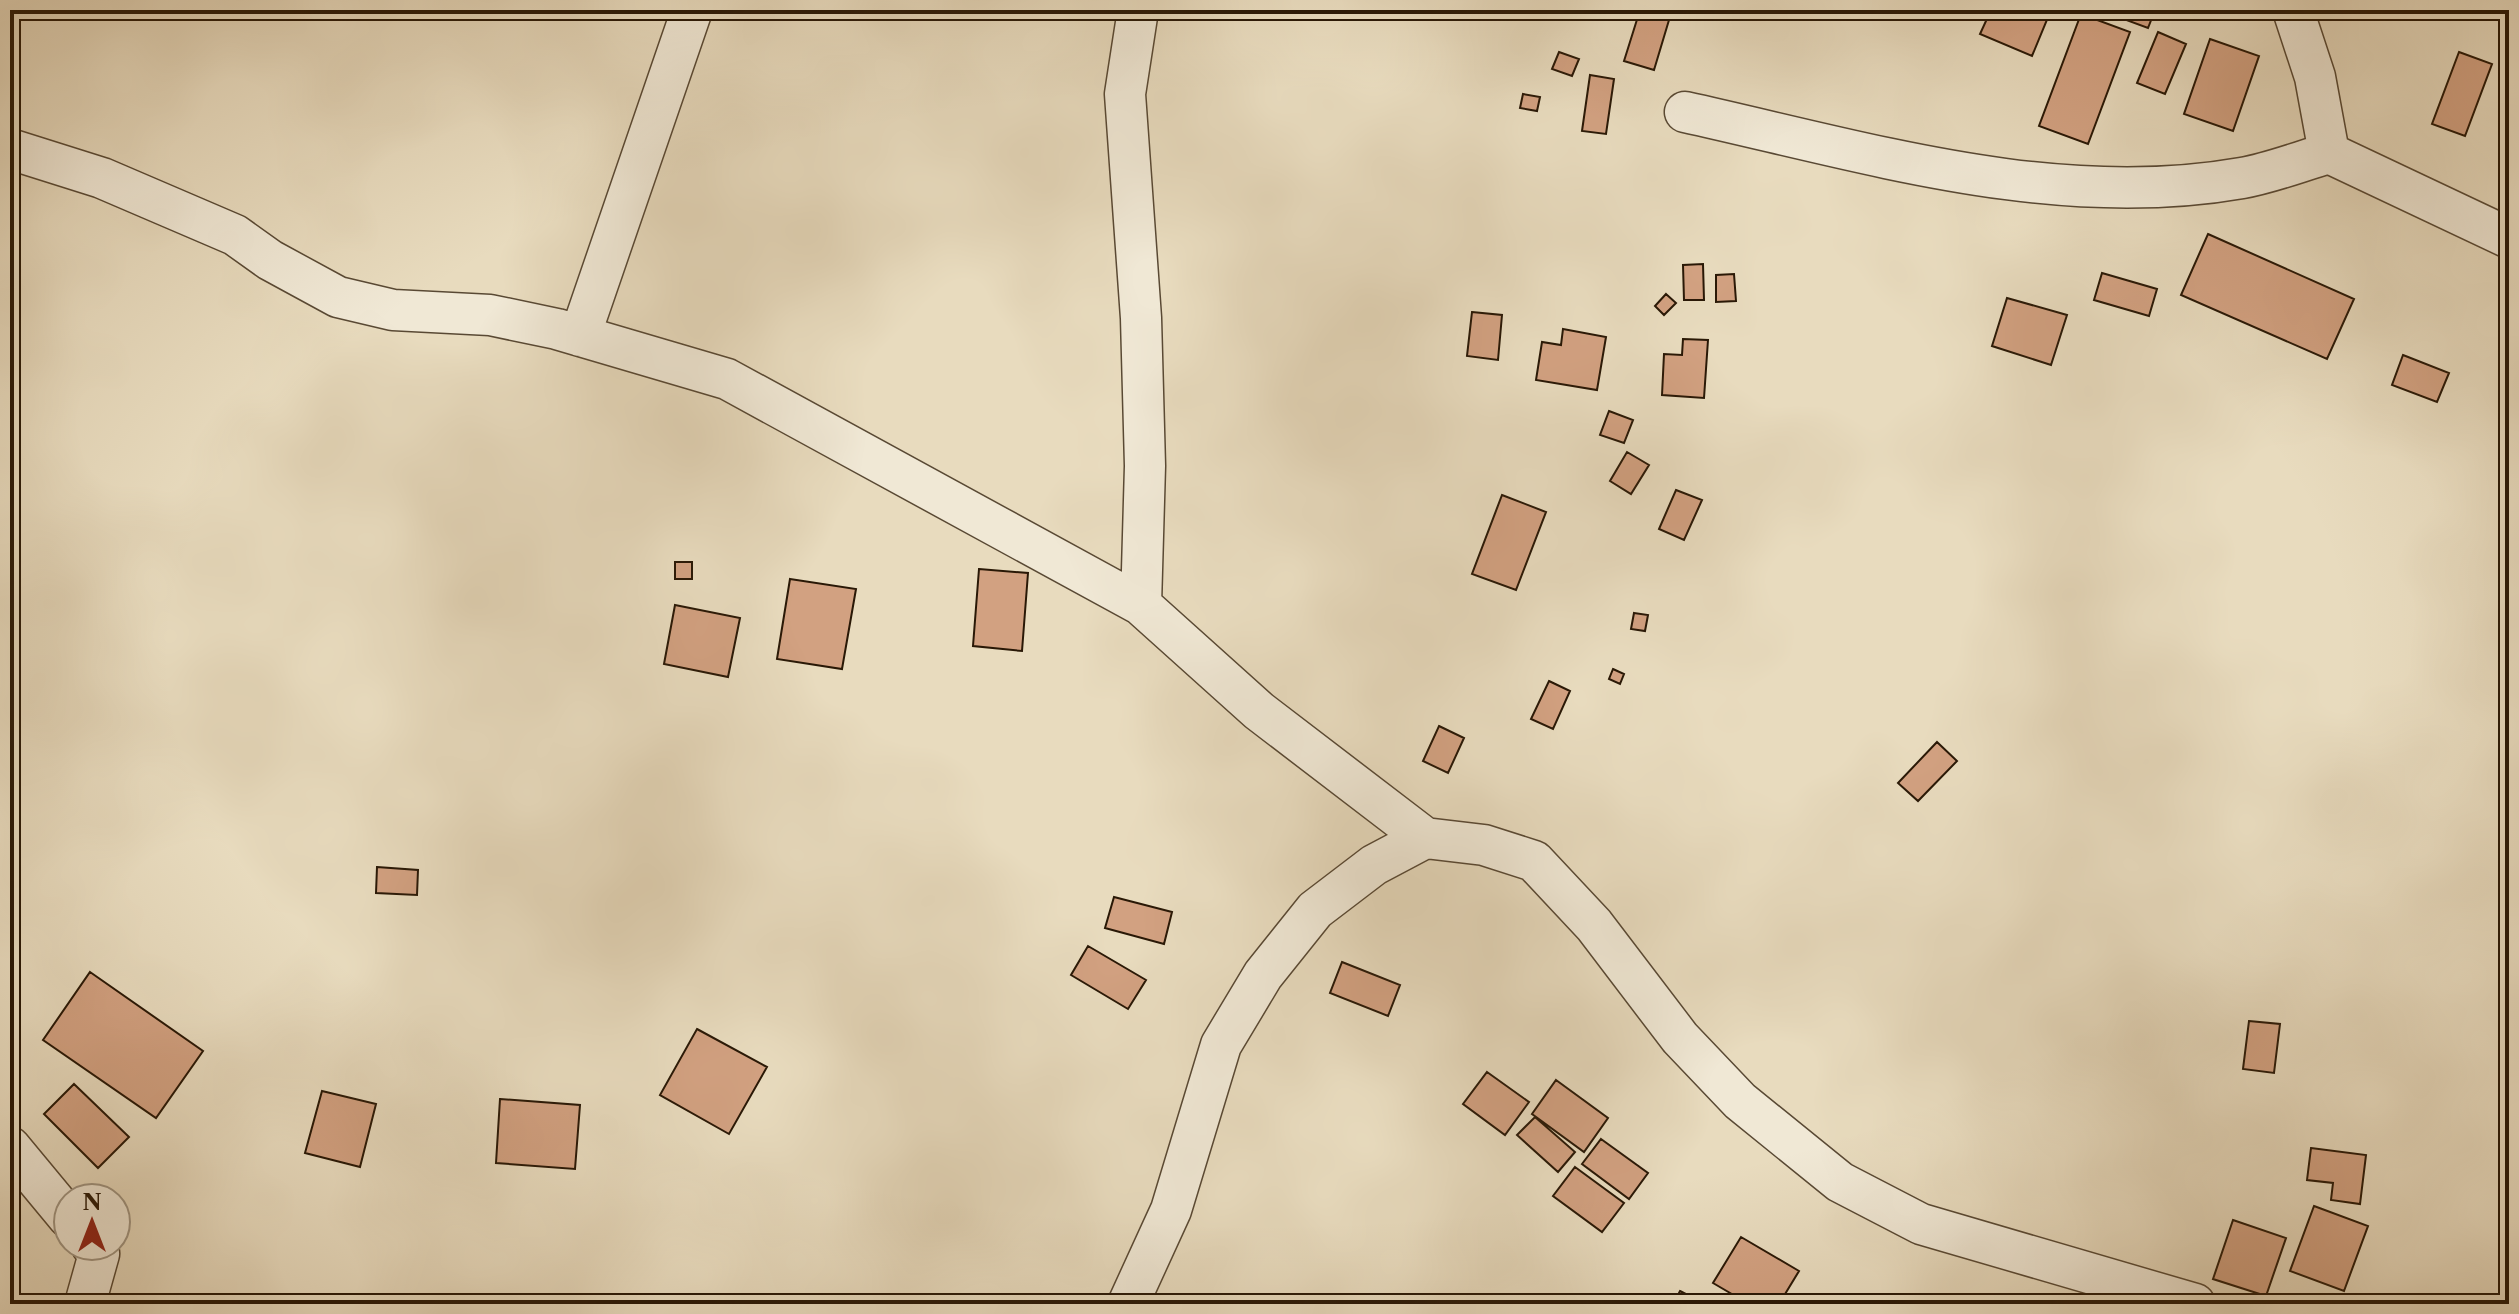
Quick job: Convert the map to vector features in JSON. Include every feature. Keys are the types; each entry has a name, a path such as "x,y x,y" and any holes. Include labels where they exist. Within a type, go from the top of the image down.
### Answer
{"street":[{"path":"580,336 692,10"},
{"path":"1138,10 1125,94 1142,363 1145,466 1141,605"},
{"path":"2293,10 2315,77 2329,153"},
{"path":"1685,112 1957,171 2055,186 2133,188 2243,178 2329,153 2509,238"},
{"path":"10,149 102,178 235,235 270,260 338,297 393,310 490,315 580,336 727,379 1141,605 1259,711 1425,838 1484,845 1534,861 1594,925 1680,1038 1740,1101 1840,1182 1921,1224 2195,1304"},
{"path":"1128,1304 1171,1210 1221,1045 1263,975 1315,910 1374,865 1425,838"},
{"path":"10,1147 52,1198"},
{"path":"85,1304 97,1262"}],"building":[{"path":"1640,10 1672,10 1654,70 1624,61"},
{"path":"1991,10 2051,10 2032,56 1980,34"},
{"path":"2120,10 2155,10 2148,28 2118,17"},
{"path":"2081,14 2130,32 2088,144 2039,126"},
{"path":"2158,32 2186,44 2165,94 2137,83"},
{"path":"2210,39 2259,56 2233,131 2184,114"},
{"path":"1559,52 1579,59 1572,76 1552,69"},
{"path":"2459,52 2492,64 2465,136 2432,124"},
{"path":"1590,75 1614,79 1606,134 1582,131"},
{"path":"1523,94 1540,97 1537,111 1520,108"},
{"path":"2208,234 2354,299 2327,359 2181,295"},
{"path":"1703,264 1704,300 1684,300 1683,265"},
{"path":"2102,273 2157,289 2149,316 2094,300"},
{"path":"1734,274 1736,301 1716,302 1716,275"},
{"path":"1666,294 1676,303 1664,315 1655,306"},
{"path":"2007,298 2067,315 2051,365 1992,346"},
{"path":"1472,312 1502,315 1498,360 1467,356"},
{"path":"1563,329 1606,337 1597,390 1536,380 1542,342 1561,345"},
{"path":"1683,339 1708,340 1704,398 1662,395 1664,354 1682,355"},
{"path":"2403,355 2449,373 2437,402 2392,385"},
{"path":"1609,411 1633,420 1624,443 1600,435"},
{"path":"1627,452 1649,465 1631,494 1610,481"},
{"path":"1676,490 1702,500 1684,540 1659,529"},
{"path":"1502,495 1546,512 1516,590 1472,574"},
{"path":"675,562 692,562 692,579 675,579"},
{"path":"979,569 1028,573 1022,651 973,646"},
{"path":"790,579 856,589 842,669 777,659"},
{"path":"675,605 740,618 728,677 664,664"},
{"path":"1634,613 1648,615 1645,631 1631,629"},
{"path":"1613,669 1624,674 1620,684 1609,679"},
{"path":"1549,681 1570,691 1553,729 1531,719"},
{"path":"1439,726 1464,738 1448,773 1423,761"},
{"path":"1937,742 1957,761 1918,801 1898,783"},
{"path":"377,867 418,870 417,895 376,893"},
{"path":"1114,897 1172,912 1164,944 1105,928"},
{"path":"1088,946 1146,980 1128,1009 1071,975"},
{"path":"1342,962 1400,985 1388,1016 1330,993"},
{"path":"90,972 203,1051 156,1118 43,1040"},
{"path":"2249,1021 2280,1024 2274,1073 2243,1069"},
{"path":"697,1029 767,1067 729,1134 660,1095"},
{"path":"1487,1072 1529,1102 1505,1135 1463,1104"},
{"path":"1556,1080 1608,1118 1584,1152 1532,1114"},
{"path":"74,1084 129,1137 98,1168 44,1114"},
{"path":"322,1091 376,1104 360,1167 305,1153"},
{"path":"500,1099 580,1105 575,1169 496,1163"},
{"path":"1535,1117 1575,1152 1558,1172 1517,1135"},
{"path":"1601,1139 1648,1173 1629,1199 1582,1164"},
{"path":"2311,1148 2366,1155 2360,1204 2331,1200 2333,1183 2307,1180"},
{"path":"1575,1167 1624,1203 1602,1232 1553,1196"},
{"path":"2314,1206 2368,1226 2344,1291 2290,1271"},
{"path":"2233,1220 2286,1238 2266,1296 2213,1279"},
{"path":"1741,1237 1799,1271 1779,1304 1749,1304 1713,1283"},
{"path":"1680,1291 1705,1304 1673,1304"}]}
